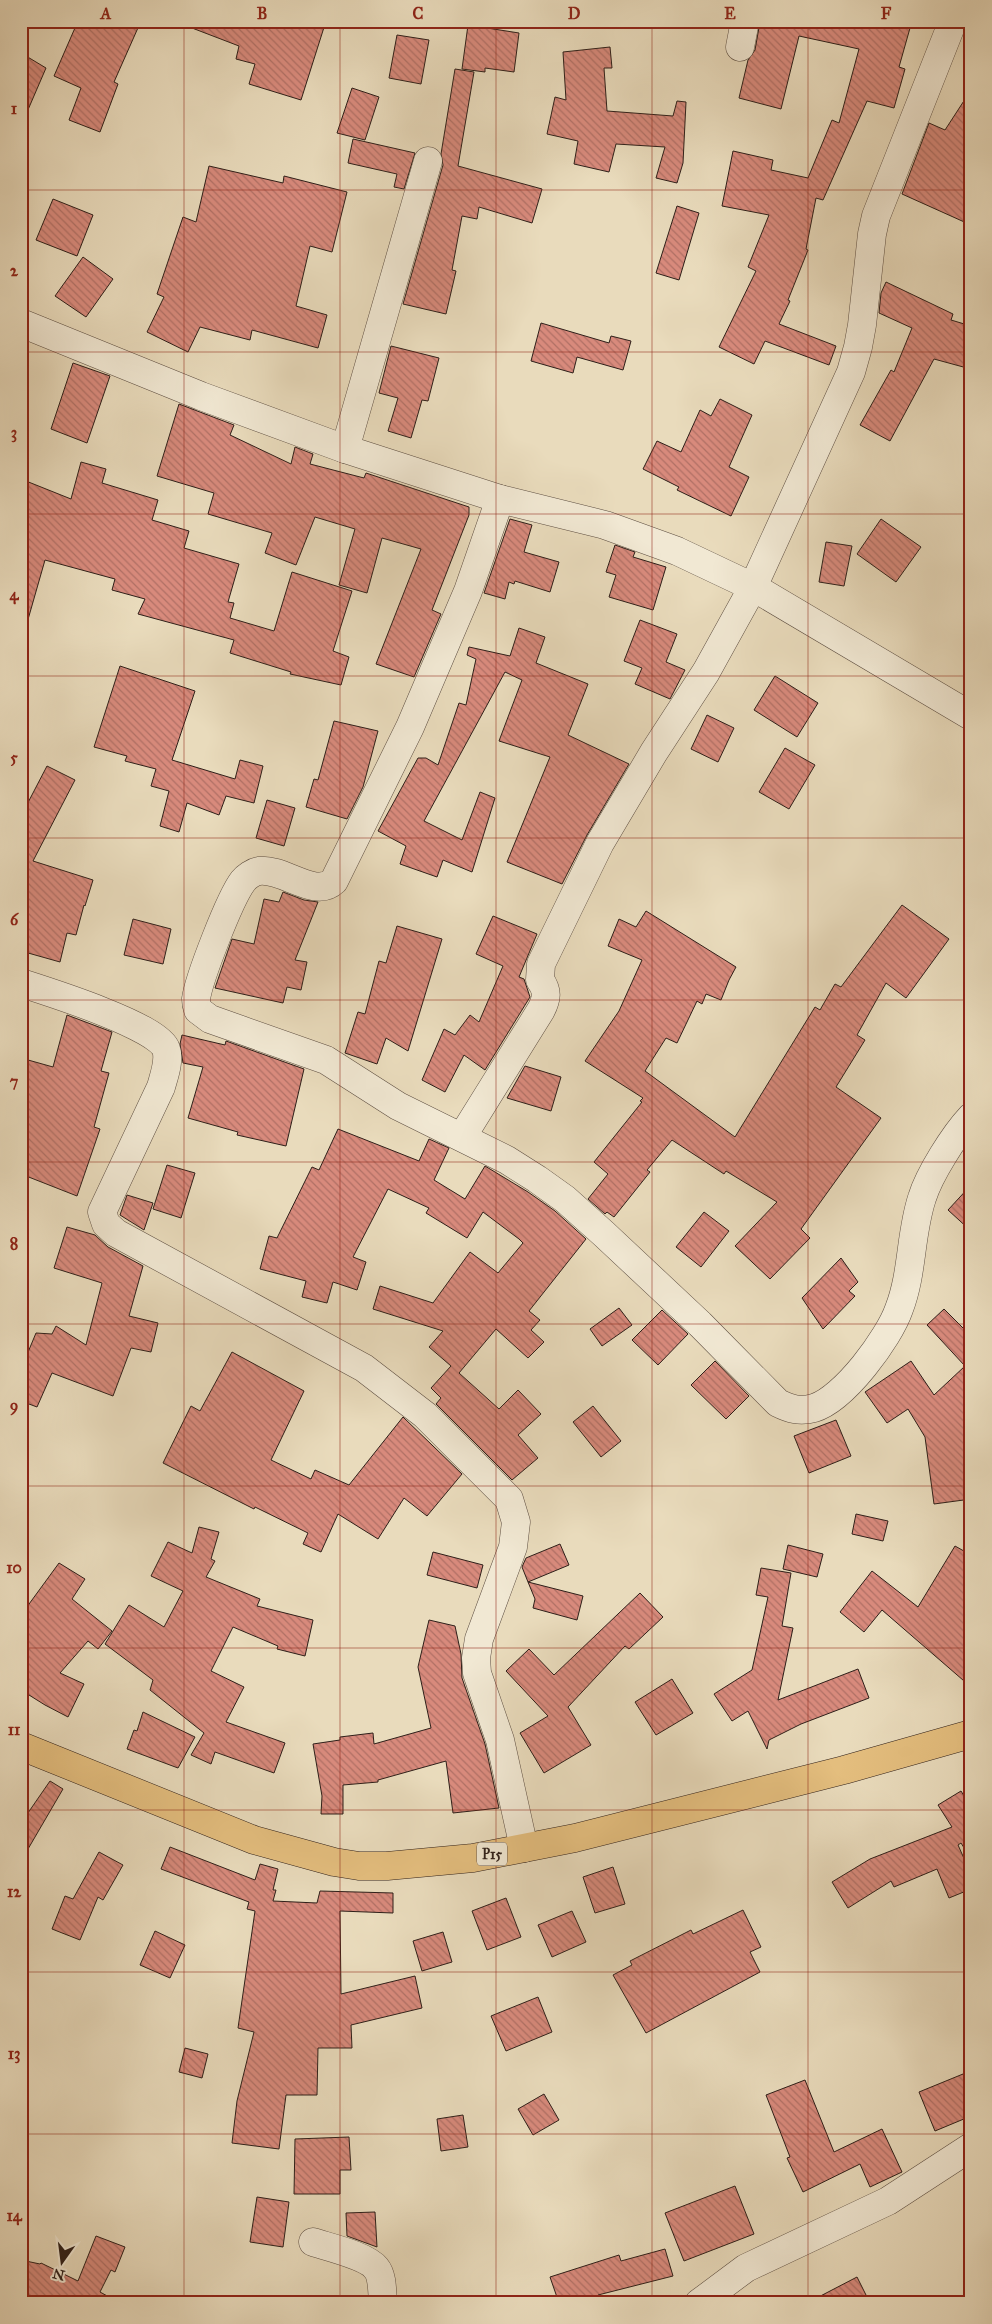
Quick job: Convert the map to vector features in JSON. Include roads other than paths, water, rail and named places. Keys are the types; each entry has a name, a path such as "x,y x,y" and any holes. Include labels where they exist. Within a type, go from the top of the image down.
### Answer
{"main road":[{"name":"P15","path":"21,1746 254,1840 334,1862 359,1866 413,1864 473,1858 524,1848 759,1792 971,1734"}],"street":[{"path":"462,1137 547,999 546,988 540,980 541,964 600,843 654,752 706,672 753,587 851,372 858,347 876,216 953,21"},
{"path":"957,21 971,27"},
{"path":"345,450 428,161"},
{"path":"21,322 200,396 345,450 500,499 605,525 677,551 753,587 971,716"},
{"path":"500,499 468,591 410,727 334,880 325,887 319,888 270,872 258,871 242,881 213,947 196,998 198,1010 204,1016 326,1060 398,1106 507,1160 565,1199 693,1318 778,1403 793,1411 815,1408 835,1394 860,1372 880,1346 899,1310 910,1270 916,1221 922,1197 959,1129 971,1117"},
{"path":"21,983 92,1006 157,1038 166,1049 166,1068 162,1087 102,1212 106,1224 116,1233 364,1368 425,1415 509,1499 516,1522 513,1547 479,1639 476,1658 477,1673 500,1740 524,1848"},
{"path":"699,2303 746,2268 888,2201 971,2146"},
{"path":"313,2242 365,2260 376,2267 380,2277 382,2303"}]}
